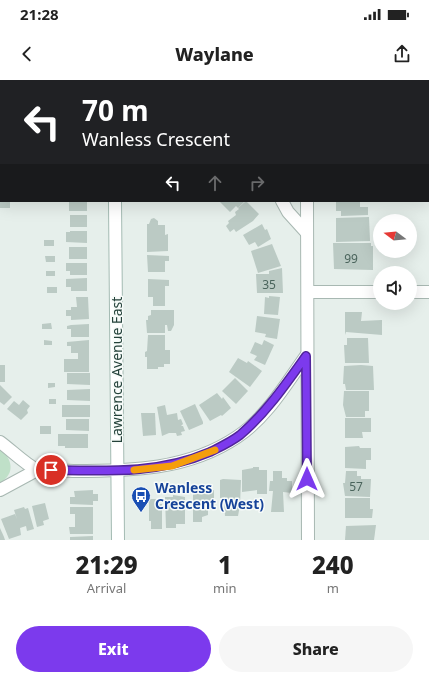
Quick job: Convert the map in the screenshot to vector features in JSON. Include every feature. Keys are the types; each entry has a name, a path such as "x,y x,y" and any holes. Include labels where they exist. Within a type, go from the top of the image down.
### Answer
{"street":[{"name":"Lawrence Avenue East","path":"115,202 118,540"},
{"path":"283,202 288,212 307,233"},
{"path":"307,202 308,292 306,356 308,540"},
{"path":"308,292 373,292"},
{"path":"417,292 429,292"},
{"path":"0,490 37,470 117,470 172,466 222,446 239,436 258,418 275,399 306,356"},
{"path":"0,442 37,470"}],"green space":[{"path":"0,448 9,461 10,470 5,479 0,483"}],"building":[{"path":"0,202 10,202 10,208 0,208"},
{"path":"69,202 87,202 87,211 69,211"},
{"path":"220,202 244,202 238,208 236,206 230,212"},
{"path":"247,202 259,214 253,221 236,232 234,229 230,232 226,226 229,223 228,221 236,215 235,212 239,209 238,208"},
{"path":"336,202 360,202 360,207 368,207 368,215 341,216 341,211 336,211"},
{"path":"70,215 87,215 87,227 70,227"},
{"path":"369,217 370,241 336,242 336,218"},
{"path":"154,218 158,221 158,225 165,225 165,235 168,234 168,251 147,252 147,224 149,224 151,219"},
{"path":"262,224 265,230 267,229 271,239 258,247 255,242 249,245 243,235"},
{"path":"87,231 87,243 66,242 66,232"},
{"path":"44,240 54,240 54,246 44,246"},
{"path":"333,243 371,243 371,246 373,246 373,270 334,269"},
{"path":"272,244 281,266 258,273 251,251"},
{"path":"69,247 87,247 87,259 69,259"},
{"path":"147,255 169,256 169,261 165,261 165,272 148,272"},
{"path":"45,256 55,256 55,262 46,262"},
{"path":"66,263 87,263 87,275 70,275 70,271 66,271"},
{"path":"282,268 283,293 257,293 256,274 269,274 269,271"},
{"path":"46,271 55,271 55,276 46,276"},
{"path":"87,278 87,291 71,291 71,287 66,287 66,279"},
{"path":"148,279 169,280 169,286 165,286 165,306 153,306 153,297 148,297"},
{"path":"47,287 57,287 57,293 47,293"},
{"path":"269,296 280,297 278,315 264,314 265,297 269,298"},
{"path":"76,297 88,297 89,319 71,320 71,316 66,316 66,310 71,310 71,307 77,307"},
{"path":"151,310 174,310 174,325 171,331 168,331 167,325 165,325 165,333 147,333 146,320 148,320 148,316 151,315"},
{"path":"345,312 362,312 361,321 382,320 382,335 346,332 345,335"},
{"path":"257,316 280,319 277,339 265,337 266,334 255,332"},
{"path":"51,323 52,329 42,329 42,324"},
{"path":"89,324 89,337 71,337 71,329 67,329 67,326 71,325"},
{"path":"148,335 165,335 165,350 170,350 170,364 164,364 164,367 158,367 158,369 147,369 147,357 145,357 145,352 147,351"},
{"path":"347,338 368,338 369,363 345,363 344,345 347,345"},
{"path":"44,340 52,341 52,345 44,345"},
{"path":"89,340 89,372 64,372 64,359 78,359 78,353 71,353 71,346 67,346 67,342"},
{"path":"264,340 274,345 265,365 254,360 257,356 250,353 255,342 262,345"},
{"path":"238,358 247,363 248,361 262,371 250,387 229,372"},
{"path":"0,365 5,365 5,382 0,382"},
{"path":"344,366 373,366 374,390 346,390 345,384 343,384"},
{"path":"67,373 90,373 90,385 67,384"},
{"path":"235,378 248,391 236,404 222,391"},
{"path":"48,383 55,383 55,387 48,388"},
{"path":"0,385 12,397 4,405 0,402"},
{"path":"90,389 90,401 67,400 67,390"},
{"path":"344,391 369,391 369,411 365,411 365,417 346,417 343,405"},
{"path":"217,393 222,399 223,397 231,408 222,416 221,415 210,421 199,405"},
{"path":"49,399 56,399 56,404 49,404"},
{"path":"23,400 30,406 27,410 28,413 21,420 7,409 14,401 19,405"},
{"path":"195,404 203,424 189,430 180,411"},
{"path":"62,405 90,405 90,417 62,417"},
{"path":"165,405 167,415 177,413 178,420 181,419 183,424 181,426 183,426 185,431 181,432 182,435 177,436 176,433 169,433 162,436 157,407"},
{"path":"141,413 155,413 156,435 143,436"},
{"path":"345,418 371,418 371,432 362,432 363,438 345,438"},
{"path":"66,419 89,419 89,431 66,430"},
{"path":"40,426 51,426 51,434 40,434"},
{"path":"58,434 88,434 88,448 65,448 65,446 58,446"},
{"path":"359,446 360,448 371,448 371,460 366,460 366,469 345,468 345,447"},
{"path":"259,467 259,470 267,470 267,494 257,494 257,490 242,492 242,470"},
{"path":"273,471 282,471 282,478 287,478 287,481 292,481 292,493 283,492 284,512 271,512 273,491 269,491 270,481 273,481"},
{"path":"346,471 357,471 357,476 361,476 361,479 371,479 370,497 345,496 343,483 345,483"},
{"path":"220,480 241,480 238,516 225,516 224,498 220,498"},
{"path":"93,490 93,494 98,494 98,501 93,501 93,505 70,504 70,497 75,497 74,491"},
{"path":"206,490 214,490 214,502 208,502 208,515 202,517 202,522 193,522 193,493 206,492"},
{"path":"173,495 185,497 185,524 176,524 176,528 166,528 165,497 173,497"},
{"path":"345,498 370,498 370,509 373,509 372,518 345,518"},
{"path":"149,499 156,499 156,504 162,504 162,529 151,529 151,521 149,521"},
{"path":"45,503 49,519 43,521 44,525 37,527 32,506"},
{"path":"24,507 25,509 28,508 34,529 27,531 26,526 20,528 21,535 9,539 1,519 15,514 17,519 14,510"},
{"path":"70,507 93,507 93,534 70,534 69,527 75,527 75,514 70,514"},
{"path":"376,525 374,540 345,540 346,526"},
{"path":"0,528 4,537 5,540 0,540"},
{"path":"93,536 93,540 70,540 70,537"}],"slow traffic":[{"path":"134,470 172,466 215,450"}],"place":[{"name":"Wanless Crescent (West)","path":"141,513"}],"route":[{"path":"51,470 135,470 172,466 222,446 239,436 258,418 275,399 306,356 307,479"}]}
